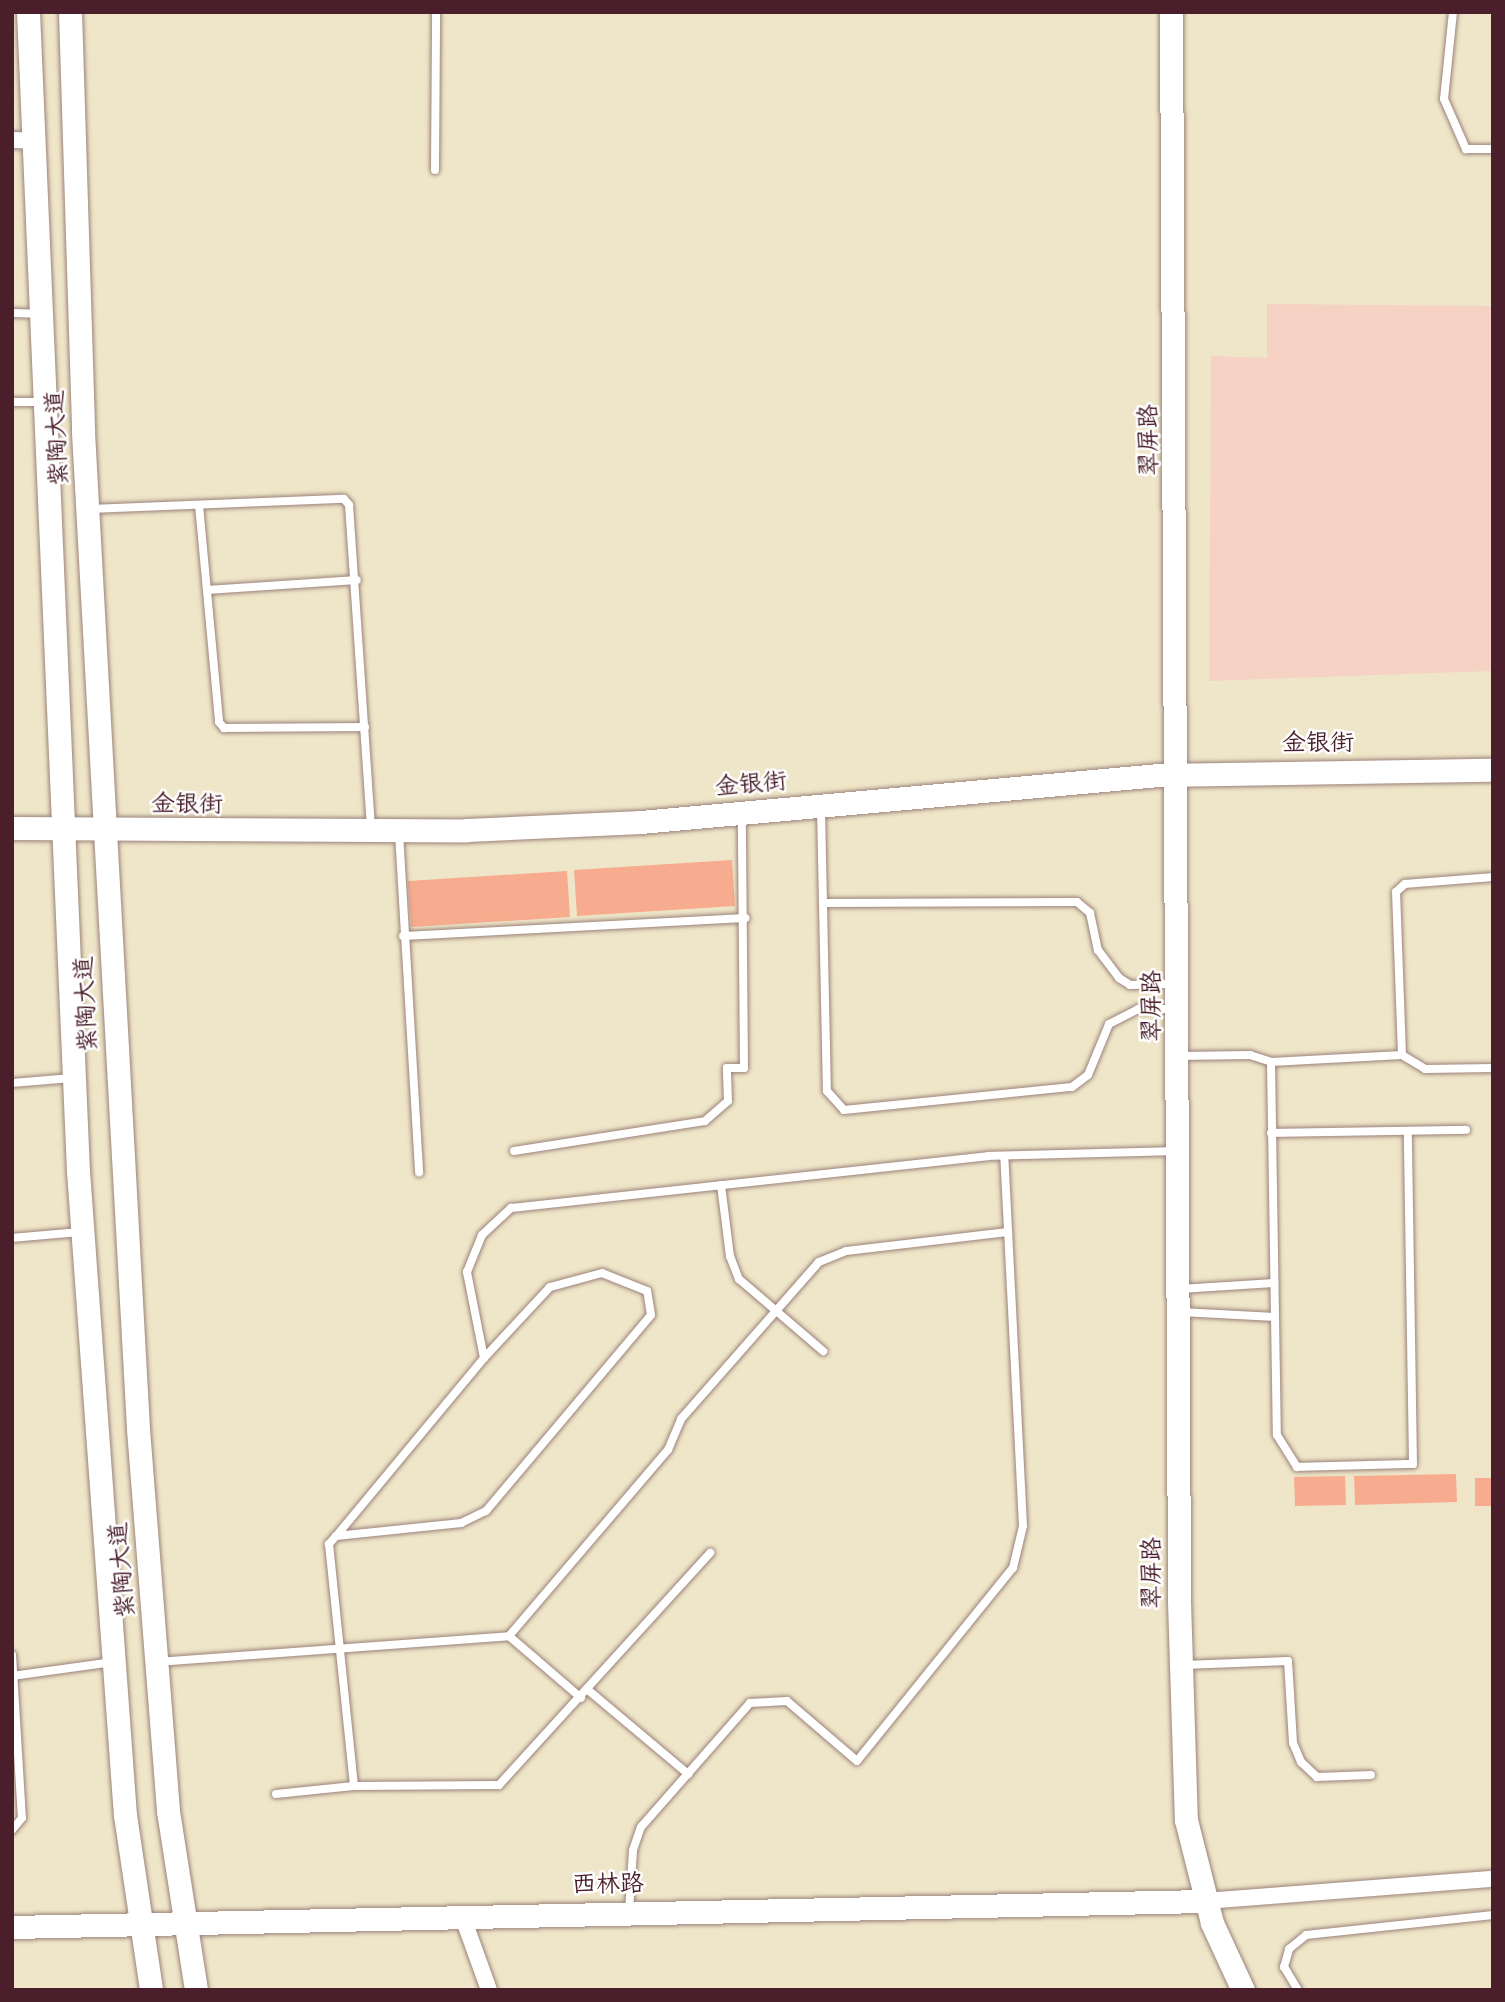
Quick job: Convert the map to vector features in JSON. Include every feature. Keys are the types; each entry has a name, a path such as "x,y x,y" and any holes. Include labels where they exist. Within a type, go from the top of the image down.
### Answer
{"street":[{"name":"紫陶大道","path":"28,12 24,140 40,314 82,1232 113,1662 139,1924 151,1990"},
{"name":"紫陶大道","path":"70,12 87,509 104,830 157,1662 183,1923 196,1990"},
{"name":"翠屏路","path":"1171,12 1179,774 1181,1665 1186,1820 1205,1901 1243,1990"},
{"name":"金银街","path":"12,828 399,832 742,813 1179,774 1493,770"},
{"path":"1205,1901 1493,1879"},
{"name":"西林路","path":"12,1927 629,1911 1205,1901"},
{"path":"462,1915 489,1990"}],"lane":[{"path":"435,170 436,12"},
{"path":"1453,12 1444,99 1466,149 1493,149"},
{"path":"12,313 40,314"},
{"path":"12,402 43,402"},
{"path":"87,509 344,499 353,511 371,832"},
{"path":"199,505 224,728 365,727"},
{"path":"207,590 357,580"},
{"path":"821,806 827,1091 844,1110 1072,1087 1088,1075 1100,1034 1119,1016 1138,1009 1179,1009"},
{"path":"514,1151 705,1121 724,1107 727,1068 744,1068 746,918 742,813"},
{"path":"399,832 403,936 419,1172"},
{"path":"1402,1055 1396,892 1405,884 1493,877"},
{"path":"823,903 1076,902 1090,912 1098,950 1119,978 1130,985 1179,984"},
{"path":"403,936 746,918"},
{"path":"1179,1056 1250,1055 1271,1062 1402,1055 1425,1069 1493,1069"},
{"path":"1271,1062 1277,1436 1290,1462 1307,1469 1413,1464 1408,1131"},
{"path":"12,1083 74,1078"},
{"path":"1271,1133 1466,1130"},
{"path":"484,1358 467,1272 482,1235 500,1215 511,1208 1004,1156 1179,1151"},
{"path":"629,1911 638,1835 750,1703 765,1699 787,1701 857,1761 1013,1567 1023,1526 1004,1156"},
{"path":"721,1185 735,1271 823,1351"},
{"path":"12,1238 82,1232"},
{"path":"509,1636 776,1310 819,1262 835,1253 1008,1232"},
{"path":"336,1536 461,1523 486,1511 651,1315 652,1301 642,1287 620,1277 566,1278 484,1358 336,1536 327,1555 354,1786"},
{"path":"1179,1289 1274,1283"},
{"path":"1179,1312 1275,1317"},
{"path":"276,1794 354,1786 499,1785 581,1699 710,1553"},
{"path":"157,1662 509,1636 581,1699"},
{"path":"12,1655 16,1759 22,1818 12,1830"},
{"path":"1181,1665 1288,1661 1293,1743 1301,1762 1317,1777 1371,1775"},
{"path":"14,1676 113,1662"},
{"path":"588,1690 688,1774"},
{"path":"1298,1990 1284,1967 1289,1949 1306,1935 1493,1915"}],"shaded area":[{"path":"1267,304 1493,306 1493,671 1209,681 1211,356 1267,358"}],"building":[{"path":"732,860 735,906 577,916 574,870"},
{"path":"567,871 570,917 411,927 408,881"},
{"path":"1456,1474 1457,1502 1355,1505 1354,1476"},
{"path":"1345,1476 1346,1505 1295,1506 1294,1477"},
{"path":"1475,1478 1493,1478 1493,1506 1475,1506"}]}
